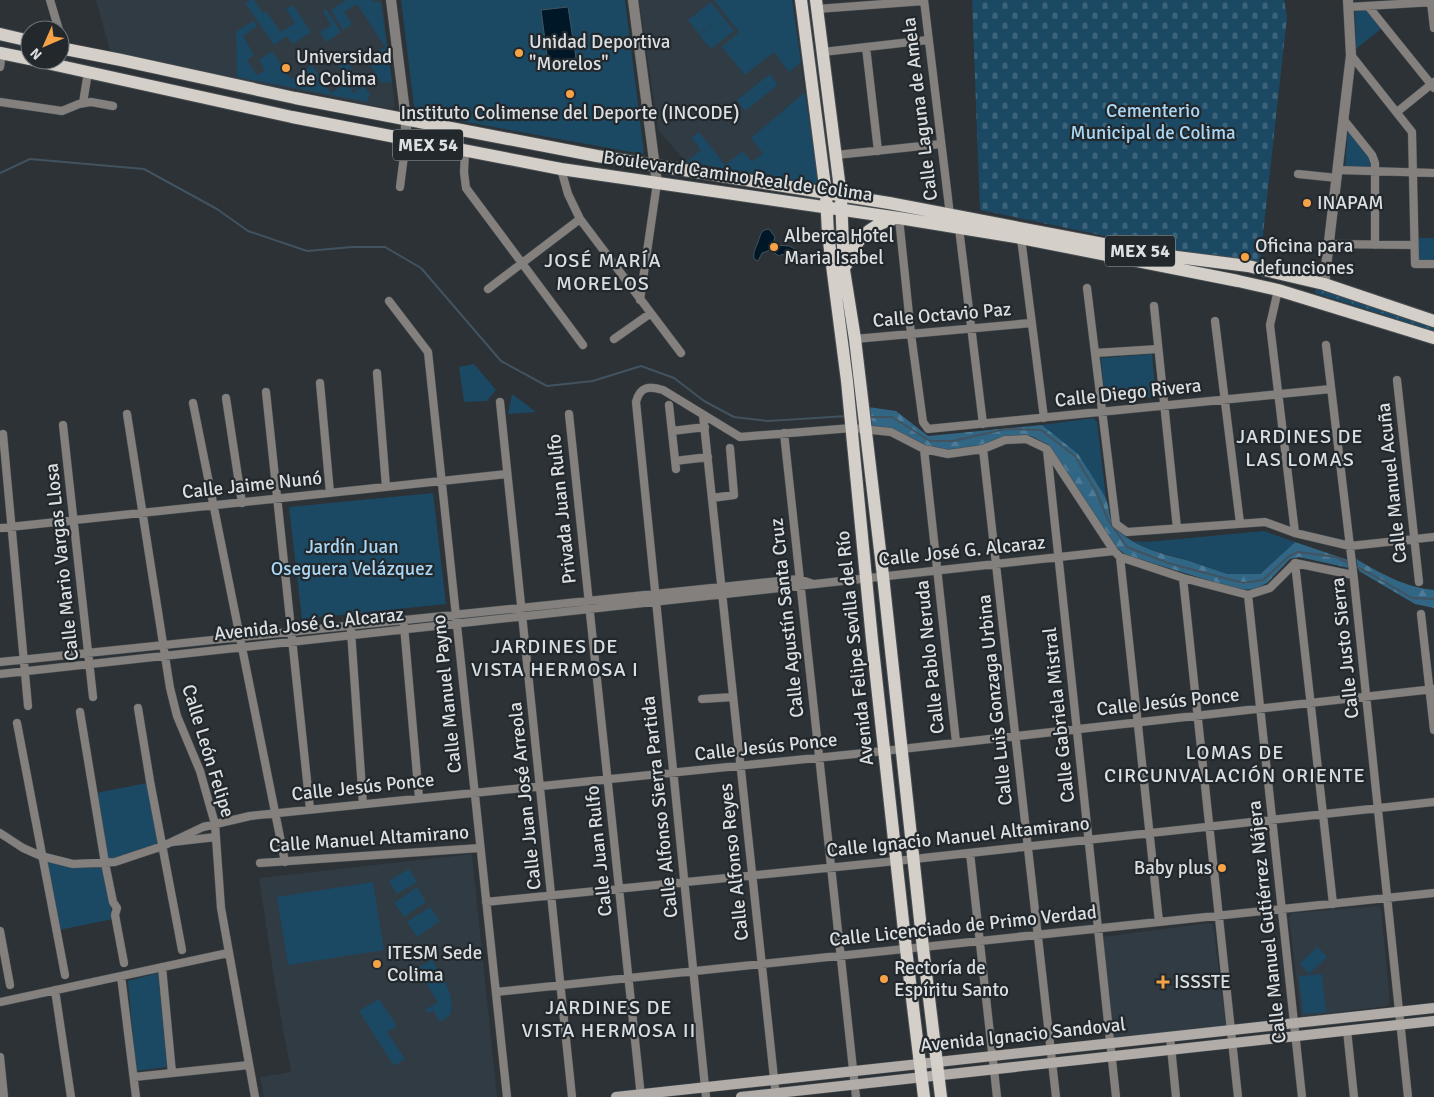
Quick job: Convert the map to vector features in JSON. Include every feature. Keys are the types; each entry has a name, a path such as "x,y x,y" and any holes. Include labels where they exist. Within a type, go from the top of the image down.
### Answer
{"main road":[{"name":"Avenida Felipe Sevilla del Río","path":"801,0 826,194 828,234 852,426 884,751 924,1097"},
{"name":"Avenida Felipe Sevilla del Río","path":"817,4 841,197 844,270 866,426 941,1097"},
{"path":"0,34 20,39"},
{"name":"Boulevard Camino Real de Colima","path":"70,50 295,98 532,144 886,203 1161,255 1243,265 1324,284 1434,321"},
{"name":"Boulevard Camino Real de Colima","path":"1,53 20,57"},
{"path":"810,68 824,66"},
{"name":"Boulevard Camino Real de Colima","path":"70,68 292,117 561,170 897,218 1020,238 1263,286 1434,338"},
{"path":"198,97 202,77"},
{"path":"292,117 295,98"},
{"path":"528,163 532,144"},
{"path":"838,170 848,186 858,194 886,203"},
{"path":"770,200 809,211 823,224 828,234"},
{"path":"844,270 859,239 879,223 897,218"},
{"path":"1242,282 1247,274 1243,265"},
{"path":"1263,286 1263,278 1269,271"},
{"name":"Avenida Ignacio Sandoval","path":"616,1097 706,1092 774,1080 1434,1008"},
{"name":"Avenida Ignacio Sandoval","path":"741,1097 775,1095 1434,1021"}],"street":[{"path":"50,0 56,20"},
{"path":"391,0 406,120 406,140 400,187"},
{"path":"633,0 657,183 640,300"},
{"path":"817,4 924,1"},
{"name":"Calle Laguna de Amela","path":"924,1 950,215"},
{"path":"1324,284 1352,56 1349,4 1368,6 1389,2 1432,2 1434,28"},
{"path":"1368,6 1433,85 1396,112"},
{"path":"823,52 928,40"},
{"path":"866,47 878,151"},
{"path":"0,67 1,53"},
{"path":"1352,56 1412,132 1415,264 1434,264"},
{"path":"83,103 88,72"},
{"path":"0,102 62,111 90,102 113,106"},
{"path":"1344,120 1372,155 1375,163 1375,245"},
{"path":"836,155 941,144"},
{"path":"465,152 464,172 466,188 583,345"},
{"path":"561,170 568,194 580,219 681,353"},
{"path":"1298,174 1376,171 1434,173"},
{"path":"897,218 911,334"},
{"path":"488,289 580,219"},
{"path":"959,228 983,424"},
{"path":"1020,238 1044,418"},
{"path":"1329,244 1414,245"},
{"path":"1088,288 1116,524 1121,528 1127,532 1265,522 1351,550 1415,539 1434,538"},
{"path":"1278,290 1270,325 1295,533"},
{"name":"Calle Manuel Payno","path":"389,301 428,352 507,1097"},
{"path":"1154,306 1177,528"},
{"path":"614,339 650,313"},
{"path":"1215,321 1240,524"},
{"name":"Calle Octavio Paz","path":"855,339 1031,323"},
{"name":"Calle Diego Rivera","path":"911,334 924,422 928,429 1331,389"},
{"name":"Calle Justo Sierra","path":"1326,345 1351,550 1408,1097"},
{"path":"1095,353 1158,349"},
{"path":"377,373 386,487"},
{"name":"Calle Manuel Acuña","path":"1397,380 1419,582"},
{"path":"320,383 330,493"},
{"name":"Calle Alfonso Sierra Partida","path":"703,414 663,390 654,387 645,388 638,394 636,402 706,1092"},
{"path":"266,392 310,809"},
{"path":"226,398 242,502"},
{"name":"Calle Juan José Arreola","path":"500,402 572,1097"},
{"path":"193,404 285,862"},
{"path":"669,405 676,465 708,457"},
{"name":"Calle León Felipe","path":"127,414 165,656 177,716 200,771 215,824 221,908 254,1097"},
{"name":"Privada Juan Rulfo","path":"569,414 589,605"},
{"path":"703,414 740,437 866,426 891,432 924,449 948,454 983,448 1004,440 1026,439 1047,448 1117,554 1159,922"},
{"name":"Calle Alfonso Reyes","path":"703,414 775,1095"},
{"name":"Calle Mario Vargas Llosa","path":"63,424 93,697"},
{"path":"672,431 705,427"},
{"name":"Calle Agustín Santa Cruz","path":"784,433 856,1097"},
{"path":"3,434 28,706"},
{"path":"712,498 734,495 730,448"},
{"name":"Calle Luis Gonzaga Urbina","path":"983,448 1056,1097"},
{"name":"Calle Gabriela Mistral","path":"1047,448 1116,1097"},
{"name":"Calle Pablo Neruda","path":"924,449 956,742"},
{"name":"Calle Jaime Nunó","path":"0,528 507,474"},
{"path":"1117,554 1183,578 1248,595 1270,588 1295,563"},
{"name":"Calle José G. Alcaraz","path":"800,582 814,584 1059,557 1117,554"},
{"path":"1295,563 1353,573"},
{"path":"1295,563 1333,904"},
{"path":"1183,578 1238,1097"},
{"name":"Avenida José G. Alcaraz","path":"0,674 456,624 589,605 800,582"},
{"name":"Calle Manuel Gutiérrez Nájera","path":"1248,595 1302,1097"},
{"name":"Avenida José G. Alcaraz","path":"0,662 455,614 521,608 589,605"},
{"name":"Calle Juan Rulfo","path":"589,605 641,1096"},
{"path":"1421,614 1432,689 1434,730"},
{"path":"403,620 419,798"},
{"path":"350,625 363,804"},
{"name":"Calle Jesús Ponce","path":"167,844 202,827 250,816 819,758 1432,689"},
{"path":"702,699 733,697"},
{"path":"138,708 150,781 167,844 182,950"},
{"path":"80,712 105,863 113,902 117,908 115,915 124,962"},
{"path":"18,723 65,976"},
{"name":"Calle Ignacio Manuel Altamirano","path":"486,902 915,859 1434,802"},
{"path":"0,833 23,848 42,856 73,864 115,862 167,844 216,837"},
{"name":"Calle Manuel Altamirano","path":"260,864 480,848"},
{"path":"970,853 996,1097"},
{"name":"Calle Licenciado de Primo Verdad","path":"496,992 1434,893"},
{"path":"0,931 10,985"},
{"path":"0,1002 228,953"},
{"path":"162,967 172,1073"},
{"path":"121,976 136,1097"},
{"path":"55,990 71,1097"},
{"path":"1347,1030 1354,1097"},
{"path":"1170,1037 1176,1097"},
{"path":"0,1057 4,1097"},
{"path":"134,1077 249,1065"}],"shaded area":[{"name":"Universidad de Colima","path":"96,0 382,0 395,107 391,109 111,54"},
{"path":"639,0 792,0 818,184 686,162 658,130"},
{"path":"568,7 576,58 548,62 541,10"},
{"name":"Alberca Hotel Maria Isabel","path":"769,229 775,237 774,245 789,246 801,252 804,262 801,265 794,265 791,258 786,258 783,254 779,256 770,250 762,253 758,261 754,259 754,252 761,233"},
{"name":"ITESM Sede Colima","path":"472,854 497,1097 264,1097 260,1077 291,1072 276,991 259,878"},
{"path":"1378,906 1381,909 1390,1002 1387,1006 1301,1017 1289,917 1293,913"},
{"name":"ISSSTE","path":"1209,923 1213,925 1226,1027 1113,1040 1102,937"}],"green space":[{"path":"254,0 263,13 266,11 281,32 295,23 286,9 293,5 311,32 293,44 287,36 274,45 245,3"},
{"path":"346,0 370,0 381,3 392,82 382,83 366,59 385,47 357,4 344,12 352,24 343,30 331,10"},
{"name":"Unidad Deportiva \"Morelos\"","path":"401,0 625,0 644,153 422,114 414,106"},
{"path":"714,0 792,0 801,62 789,72 774,52 745,75 722,47 739,32"},
{"name":"Cementerio Municipal de Colima","path":"972,0 1284,0 1287,17 1260,262 1162,249 980,210"},
{"path":"711,2 734,31 711,49 699,35 719,19 699,34 688,20"},
{"path":"326,9 341,32 326,42 320,32 331,25 323,11"},
{"path":"1368,10 1382,28 1356,49 1355,11"},
{"path":"253,21 257,26 243,36 254,55 247,60 257,75 265,70 259,60 272,51 291,79 312,65 331,93 347,83 354,93 364,86 370,94 367,102 237,77 236,32"},
{"path":"344,57 362,85 354,90 336,62"},
{"path":"770,74 778,85 745,111 737,100"},
{"path":"805,92 818,184 686,162 701,150 692,138 699,132 725,165 743,151 752,162 763,153 751,138"},
{"path":"1348,130 1370,157 1373,169 1345,168"},
{"path":"1418,238 1434,238 1434,261 1418,261"},
{"path":"1316,288 1434,326 1434,331 1315,293"},
{"path":"1152,354 1156,397 1105,402 1101,358"},
{"path":"474,364 496,390 487,401 464,402 459,367"},
{"path":"512,394 536,412 508,414"},
{"path":"868,407 896,411 928,436 1042,425 1070,445 1081,457 1104,495 1116,528 1128,538 1144,547 1163,554 1204,564 1260,574 1295,542 1348,560 1349,568 1299,557 1290,559 1267,583 1255,589 1240,590 1126,555 1116,547 1049,445 1031,436 1004,437 980,446 947,451 925,446 892,428 871,426"},
{"path":"1093,418 1097,422 1106,498 1078,454 1042,425"},
{"name":"Jardín Juan Oseguera Velázquez","path":"433,493 446,604 302,619 289,507"},
{"path":"1264,531 1295,542 1260,574 1227,574 1151,550 1132,541 1147,542"},
{"path":"1356,559 1384,575 1403,583 1434,590 1434,608 1415,604 1359,571"},
{"path":"147,783 159,843 115,859 107,859 96,793"},
{"path":"45,859 103,865 113,919 59,930"},
{"path":"409,869 417,882 397,894 389,881"},
{"path":"373,882 384,950 288,965 277,897"},
{"path":"417,887 426,902 404,917 394,903"},
{"path":"430,907 440,921 417,937 407,922"},
{"path":"1318,947 1327,957 1309,974 1300,963"},
{"path":"432,960 447,986 451,1000 450,1015 440,1022 433,1010 427,1013 425,1010 438,1002 417,968"},
{"path":"158,973 167,1067 136,1071 128,981"},
{"path":"1322,974 1326,1012 1303,1014 1299,976"},
{"path":"379,999 397,1026 387,1032 405,1059 394,1066 359,1011"}],"waterway":[{"path":"0,173 30,159 144,169 217,209 248,231 307,251 352,247 385,247 421,268 501,361 547,386 593,381 641,366 674,378 704,401 734,417 768,421 847,416"},
{"path":"869,417 892,417 930,441 953,441 1006,429 1041,430 1075,456 1096,491 1108,520 1127,547 1168,563 1243,583 1263,580 1289,556 1298,552 1336,557 1350,564"},
{"path":"1355,566 1412,598 1434,599"}],"place":[{"name":"Unidad Deportiva \"Morelos\"","path":"519,53"},
{"name":"Universidad de Colima","path":"286,68"},
{"name":"Instituto Colimense del Deporte (INCODE)","path":"570,94"},
{"name":"INAPAM","path":"1307,203"},
{"name":"Alberca Hotel Maria Isabel","path":"774,247"},
{"name":"Oficina para defunciones","path":"1245,257"},
{"name":"Baby plus","path":"1222,868"},
{"name":"ITESM Sede Colima","path":"377,964"},
{"name":"Rectoría de Espíritu Santo","path":"884,979"},
{"name":"ISSSTE","path":"1163,982"}],"district":[{"name":"JOSÉ MARÍA MORELOS","path":"603,272"},
{"name":"JARDINES DE LAS LOMAS","path":"1300,448"},
{"name":"JARDINES DE VISTA HERMOSA I","path":"555,658"},
{"name":"LOMAS DE CIRCUNVALACIÓN ORIENTE","path":"1235,764"},
{"name":"JARDINES DE VISTA HERMOSA II","path":"609,1018"}]}
